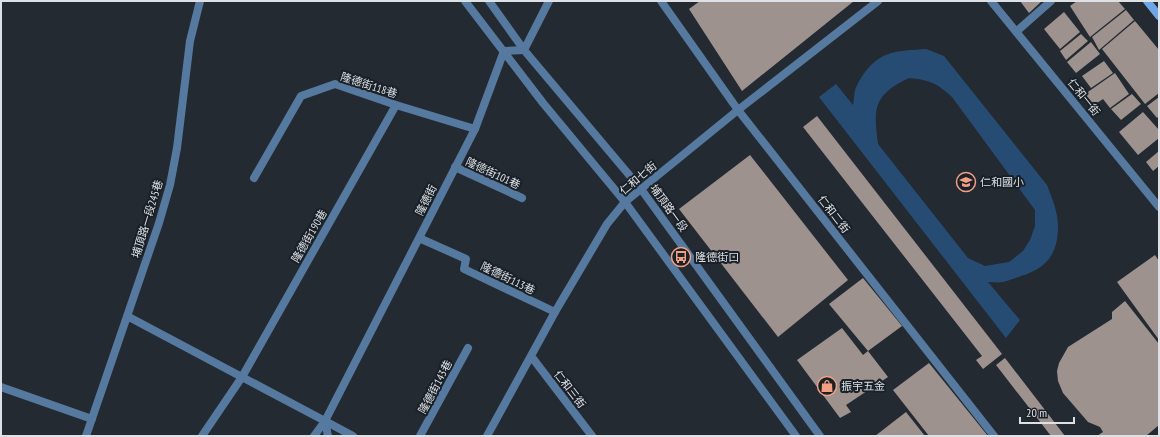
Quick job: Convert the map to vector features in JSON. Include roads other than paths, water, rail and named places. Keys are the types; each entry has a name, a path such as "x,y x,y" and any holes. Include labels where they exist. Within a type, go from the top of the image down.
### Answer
{"main road":[{"path":"1147,1 1159,16"}],"street":[{"name":"埔頂路一段245巷","path":"86,436 159,223 170,185 177,148 190,41 200,1"},
{"path":"465,1 543,103 625,202 796,436"},
{"name":"埔頂路一段","path":"489,1 524,50 641,189 820,436"},
{"path":"504,51 524,50 549,1"},
{"name":"仁和七街","path":"487,436 555,312 607,224 625,202 738,110 878,1"},
{"name":"仁和一街","path":"991,1 1159,207"},
{"path":"1017,31 1051,1"},
{"name":"仁和二街","path":"664,2 738,110 994,436"},
{"name":"隆德街","path":"314,436 324,421 475,130 504,51"},
{"name":"隆德街118巷","path":"254,178 301,96 335,84 475,130"},
{"name":"隆德街190巷","path":"202,436 242,377 396,105"},
{"name":"隆德街101巷","path":"455,167 522,198"},
{"name":"隆德街113巷","path":"419,238 466,259 464,269 555,312"},
{"path":"127,316 353,436"},
{"name":"隆德街143巷","path":"420,436 468,348"},
{"name":"仁和三街","path":"530,356 592,436"},
{"path":"1,388 92,419"},
{"path":"324,421 328,436"}],"place":[{"name":"仁和國小","path":"966,182"},
{"name":"隆德街口","path":"681,257"},
{"name":"振宇五金","path":"827,386"}]}
